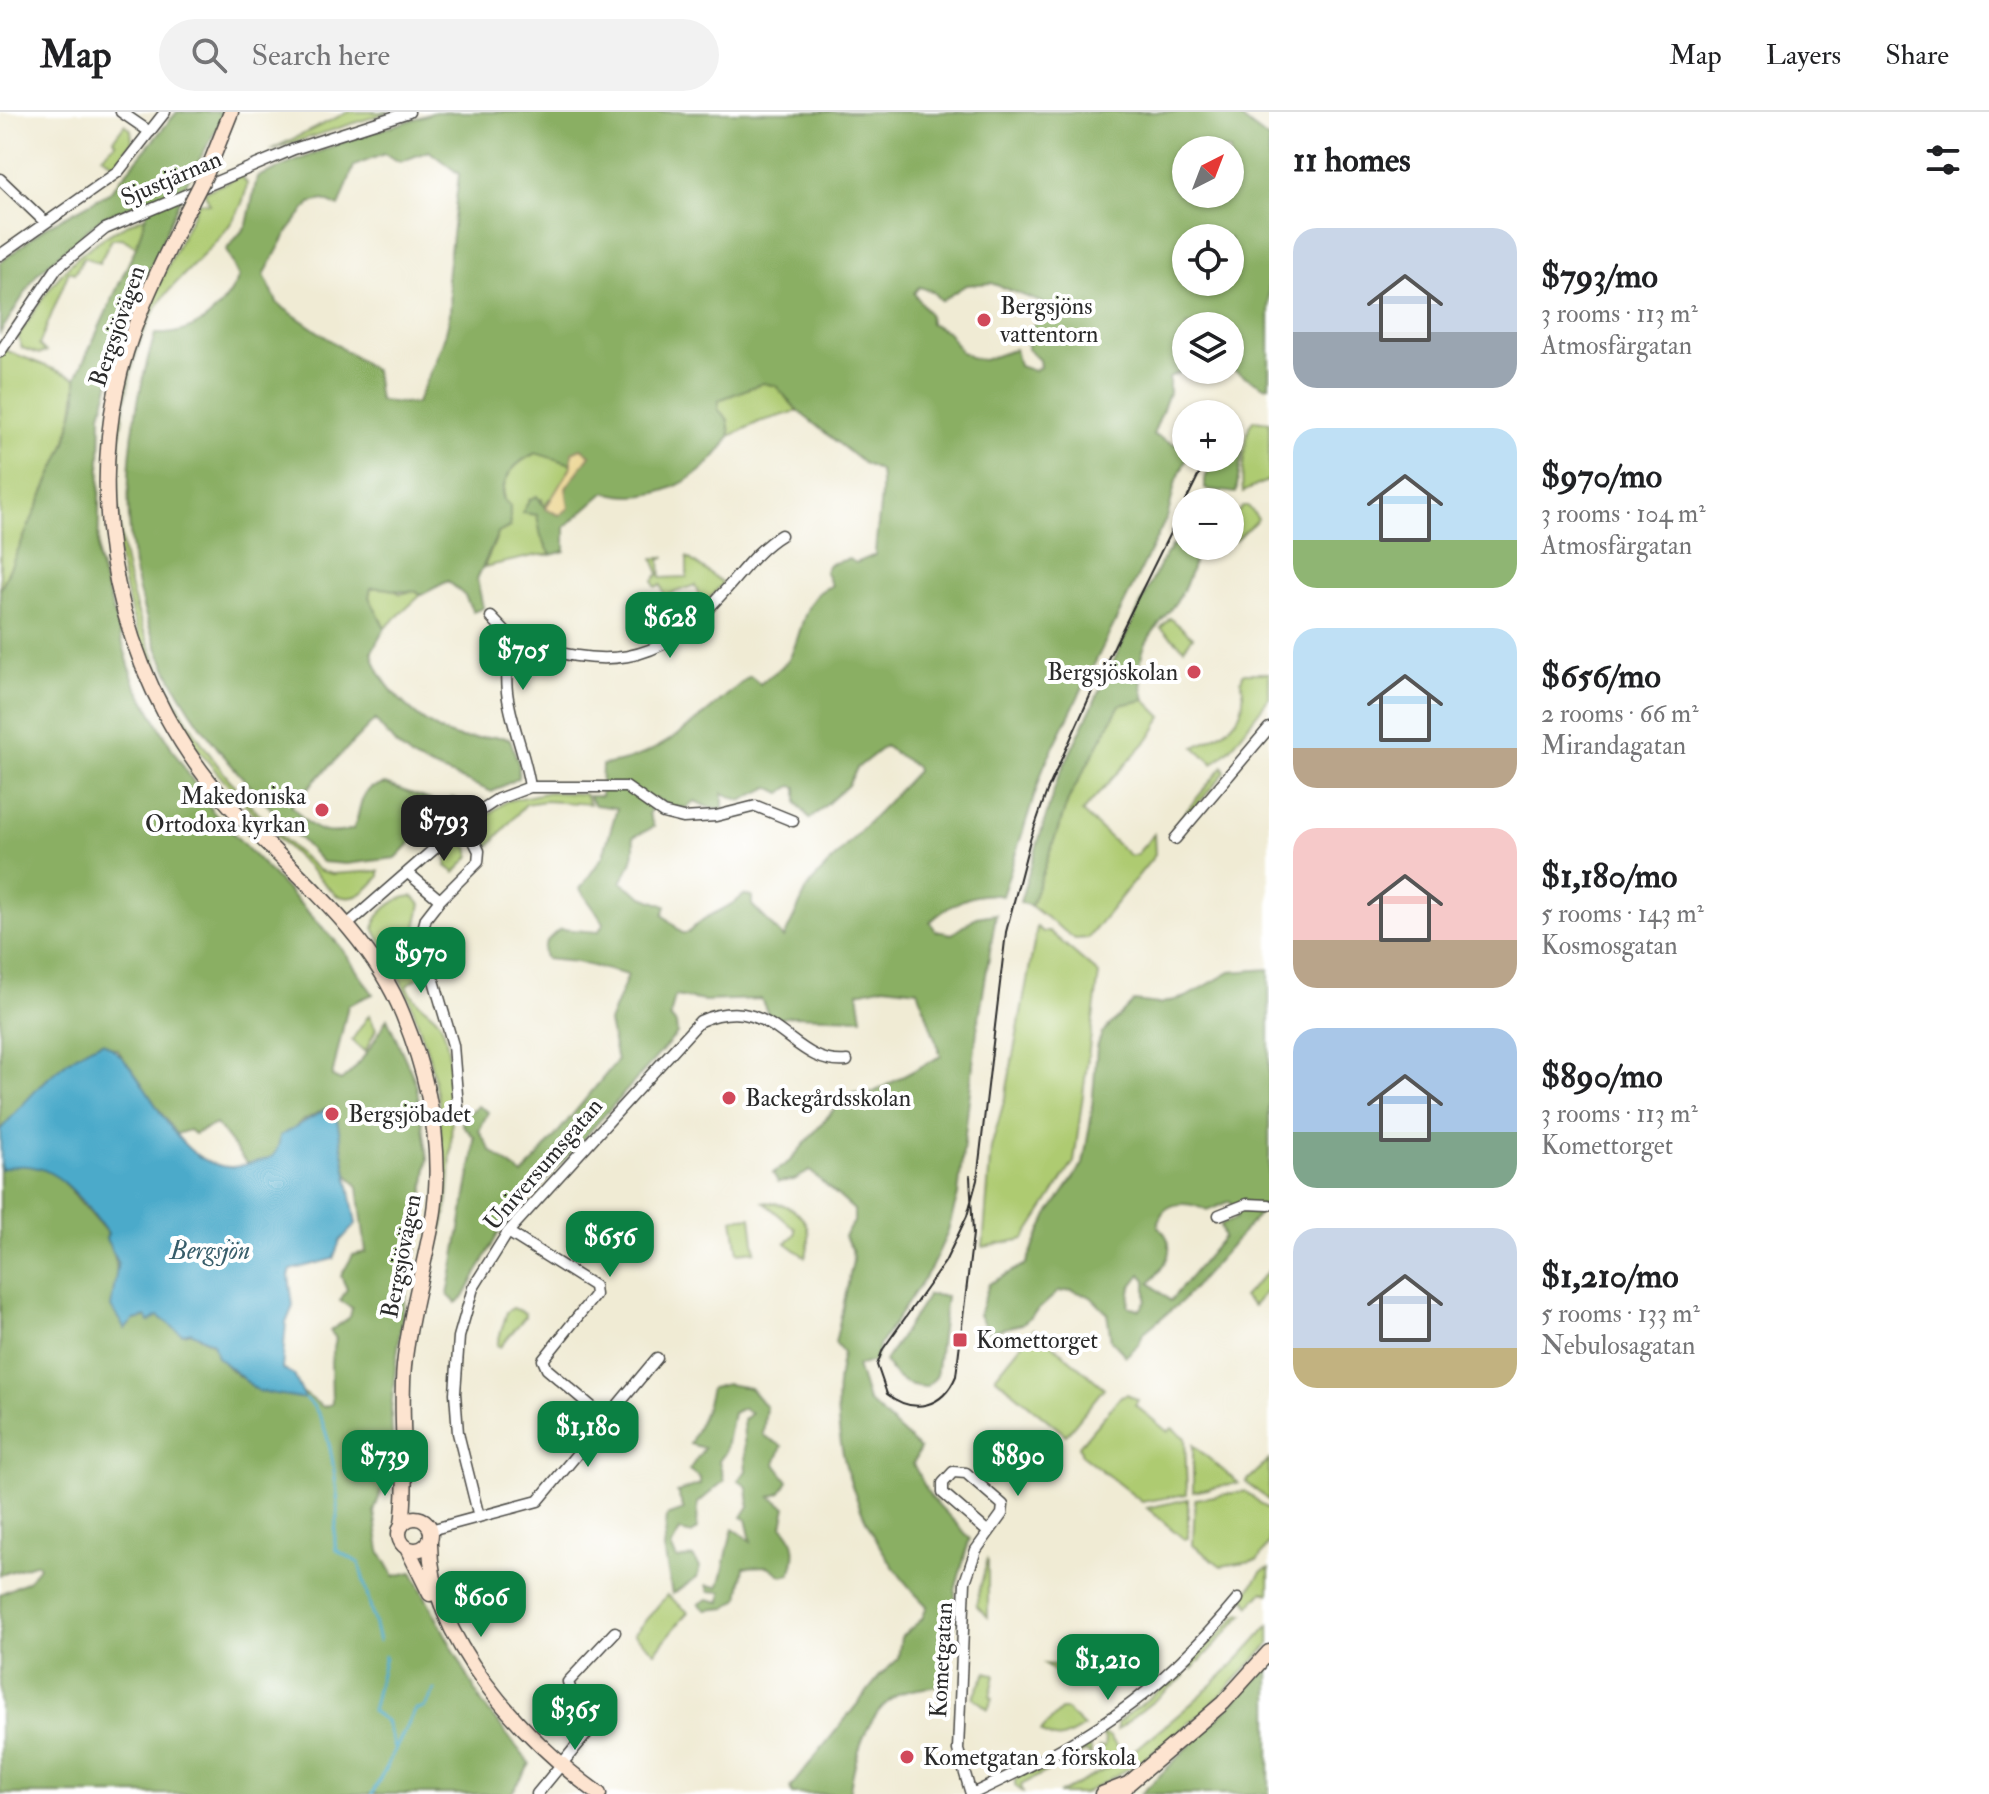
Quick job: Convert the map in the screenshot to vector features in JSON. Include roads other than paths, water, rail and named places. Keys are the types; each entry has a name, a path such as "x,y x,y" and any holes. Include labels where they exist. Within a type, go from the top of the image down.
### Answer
{"street":[{"path":"121,112 150,132"},
{"path":"0,255 107,181 165,112"},
{"name":"Bergsjövägen","path":"231,112 207,172 139,317 116,390 106,459 111,553 144,669 179,735 227,802 346,926 379,969 402,1010 422,1064 433,1118 436,1187 433,1217 409,1326 403,1380 405,1475 399,1539 407,1548 476,1680 500,1712 585,1794"},
{"name":"Sjustjärnan","path":"0,352 57,268 105,229 261,162 409,112"},
{"path":"0,179 45,222"},
{"path":"491,617 514,641 589,658 614,659 649,651 682,635 701,619 764,545 781,535"},
{"path":"514,641 507,660 507,708 530,787"},
{"path":"1175,839 1269,728"},
{"path":"346,926 456,828 498,799 530,787 626,787 663,813 683,818 698,819 756,806 793,821"},
{"path":"456,828 474,841 479,851 478,862 426,918 421,947 453,1045 458,1107"},
{"path":"408,873 440,900"},
{"name":"Universumsgatan","path":"479,1517 458,1433 455,1357 473,1288 508,1232 700,1021 730,1012 751,1014 830,1063 847,1061"},
{"path":"1219,1215 1247,1204 1269,1205"},
{"path":"508,1232 594,1286 595,1295 543,1360 547,1369 606,1419"},
{"path":"427,1530 538,1501 657,1358"},
{"path":"953,1472 966,1473 1003,1505 1002,1514 988,1532 943,1493 943,1483 953,1472"},
{"name":"Bergsjövägen","path":"405,1475 427,1530 434,1584 472,1663 512,1717 558,1768 599,1794"},
{"path":"402,1524 412,1518 427,1530"},
{"path":"407,1548 421,1549 427,1530"},
{"name":"Kometgatan","path":"971,1794 958,1750 964,1605 970,1564 988,1532"},
{"path":"971,1794 1082,1739 1137,1703 1175,1671 1238,1599"},
{"path":"537,1794 593,1726 593,1713 571,1691 568,1682 615,1632"},
{"path":"1102,1794 1125,1789 1223,1703 1269,1652"}],"water":[{"name":"Bergsjön","path":"103,1042 120,1055 135,1073 175,1133 190,1150 208,1162 233,1167 265,1159 276,1152 280,1136 325,1110 337,1120 356,1224 340,1241 333,1259 291,1270 289,1276 293,1306 286,1323 282,1369 294,1375 305,1399 258,1391 217,1357 213,1343 191,1332 182,1334 158,1316 149,1322 147,1317 134,1320 125,1329 111,1307 118,1262 106,1239 108,1233 75,1193 50,1173 36,1167 1,1169 0,1130 60,1067"}],"waterway":[{"path":"305,1399 320,1417 330,1447 338,1505 336,1550 359,1563 379,1641"},
{"path":"385,1656 372,1711 386,1721 395,1750"},
{"path":"372,1794 416,1709 424,1708 435,1690"}],"tram line":[{"path":"971,1200 977,1180 1006,932 1030,840 1047,791 1094,687 1200,472"},
{"path":"970,1176 971,1200"},
{"path":"971,1200 973,1234 956,1376 944,1395 936,1401 917,1406 897,1401 887,1394 877,1365 883,1349 945,1262 971,1200"}],"place":[{"name":"Bergsjöns vattentorn","path":"984,320"},
{"name":"Bergsjöskolan","path":"1194,672"},
{"name":"Makedoniska Ortodoxa kyrkan","path":"322,810"},
{"name":"Backegårdsskolan","path":"729,1098"},
{"name":"Bergsjöbadet","path":"332,1114"},
{"name":"Komettorget","path":"960,1340"},
{"name":"Kometgatan 2 förskola","path":"907,1757"}]}
